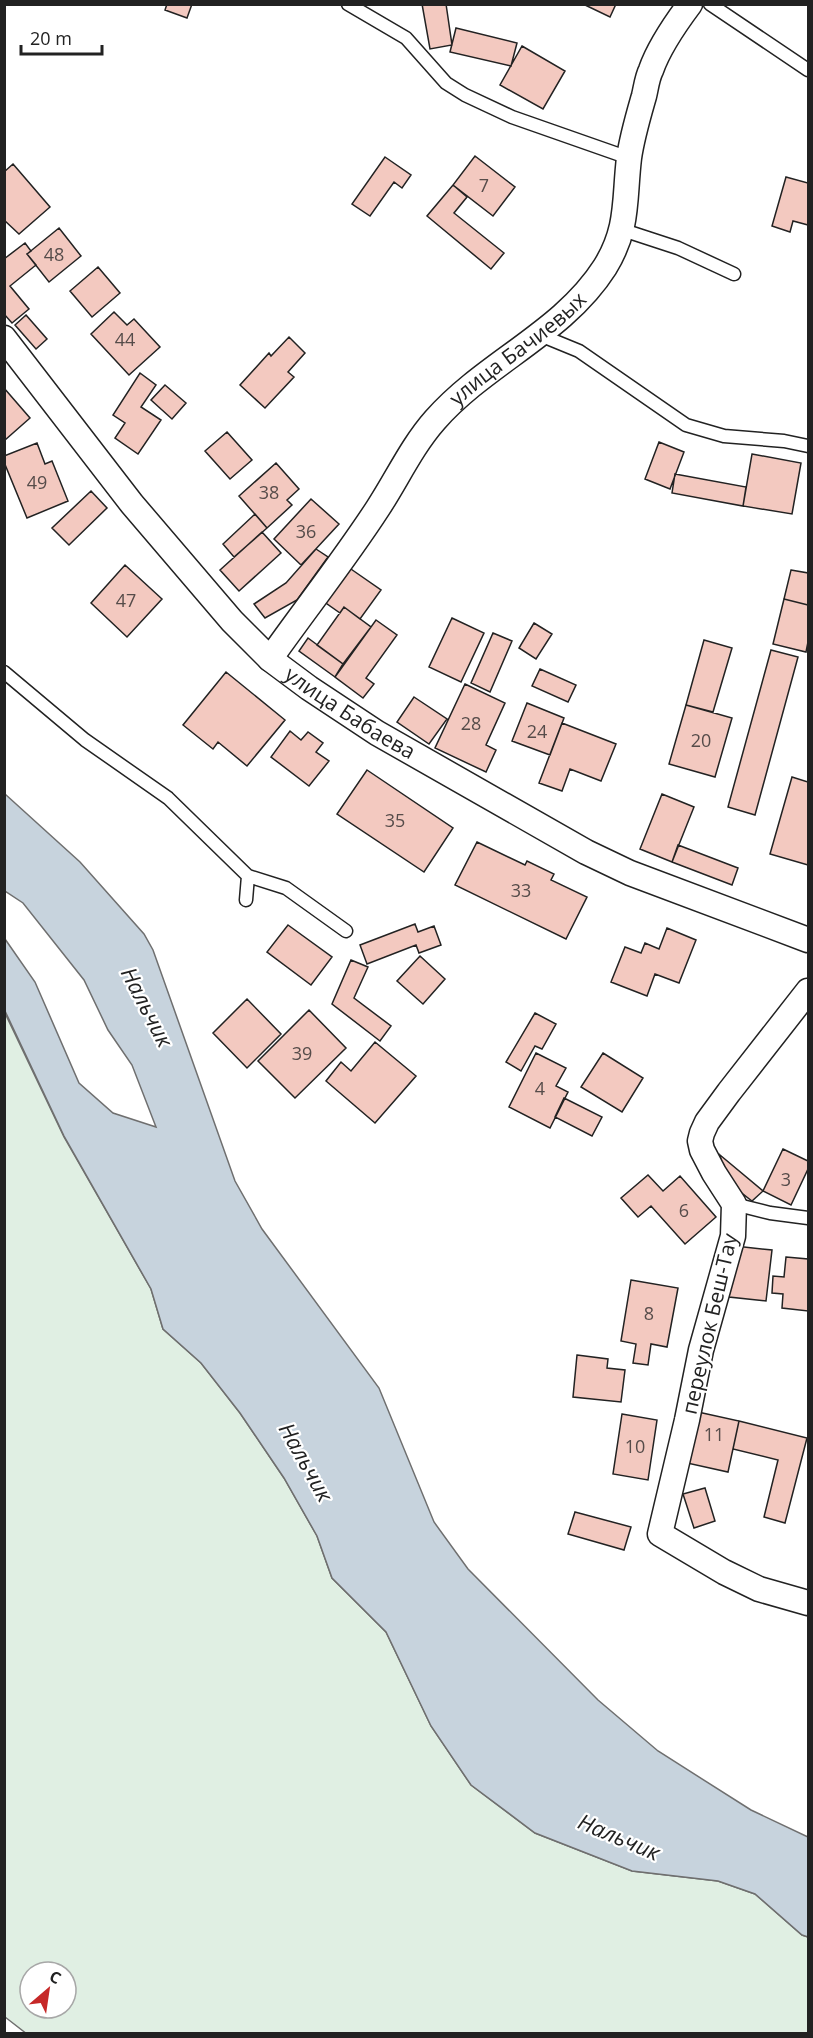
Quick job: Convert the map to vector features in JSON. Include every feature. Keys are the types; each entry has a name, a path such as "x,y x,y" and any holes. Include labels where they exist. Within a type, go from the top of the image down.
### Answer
{"street":[{"name":"улица Бачиевых","path":"270,658 377,509 434,421 473,383 561,318 593,284 616,247 622,230 629,158 651,70 677,22 690,4"},
{"name":"улица Бабаева","path":"4,338 132,504 232,621 270,658 309,688 377,733 586,852 630,873 808,940"},
{"name":"переулок Беш-Тау","path":"808,991 729,1092 707,1122 702,1133 700,1141 702,1150 734,1204 733,1236 701,1350 660,1534 759,1590 808,1603"}],"lane":[{"path":"348,4 406,38 446,83 465,95 512,117 629,158"},
{"path":"710,4 808,70"},
{"path":"622,230 678,248 734,274"},
{"path":"540,335 579,351 686,426 724,436 784,441 808,446"},
{"path":"4,672 85,740 168,798 248,876 286,888 346,931"},
{"path":"246,900 248,876"},
{"path":"734,1204 770,1213 808,1218"}],"green space":[{"path":"4,1011 64,1137 151,1289 163,1329 201,1363 240,1413 284,1478 317,1536 332,1578 386,1632 431,1726 471,1785 535,1833 632,1871 718,1881 755,1894 802,1935 808,1937 808,2033 27,2034 5,2017"}],"water":[{"name":"Нальчик","path":"5,794 80,862 144,934 153,950 235,1181 262,1229 379,1388 434,1522 468,1569 598,1700 658,1751 751,1810 808,1837 808,1937 802,1935 755,1894 718,1881 632,1871 535,1833 471,1785 431,1726 386,1632 332,1578 317,1536 284,1478 240,1413 201,1363 163,1329 151,1289 64,1136 5,1011 5,939 35,982 79,1083 113,1113 156,1127 132,1065 108,1030 84,980 23,903 5,891"}],"building":[{"path":"167,4 192,4 187,18 165,10"},
{"path":"422,4 446,4 452,45 430,49"},
{"path":"583,4 616,4 610,17"},
{"path":"456,28 517,43 511,66 450,52"},
{"path":"522,46 565,71 543,109 500,85"},
{"path":"475,156 515,187 493,216 453,185"},
{"path":"385,157 411,175 402,188 394,182 370,216 352,204"},
{"path":"13,164 50,207 19,234 4,220 4,172"},
{"path":"786,177 808,183 808,225 793,221 790,232 772,226"},
{"path":"453,185 467,197 454,213 504,253 491,269 427,216"},
{"path":"59,228 81,256 49,282 27,254"},
{"path":"25,243 31,251 27,254 36,265 10,286 29,309 12,323 4,314 4,259"},
{"path":"98,267 120,293 92,317 70,291"},
{"path":"114,312 127,325 134,319 160,347 129,375 91,334"},
{"path":"26,315 47,339 36,349 15,325"},
{"path":"289,337 305,353 288,372 294,377 265,408 240,385 269,353 271,356"},
{"path":"140,373 156,385 141,407 161,420 138,454 115,438 125,423 113,415"},
{"path":"165,385 186,403 172,419 151,400"},
{"path":"4,388 30,418 5,440 4,440"},
{"path":"227,432 252,460 230,479 205,451"},
{"path":"659,442 684,452 670,489 645,479"},
{"path":"37,443 45,464 52,461 68,501 27,518 4,462 4,456"},
{"path":"752,454 801,463 792,514 743,506"},
{"path":"276,463 299,489 287,500 292,505 267,528 239,496"},
{"path":"675,474 746,487 743,506 672,493"},
{"path":"91,491 107,508 69,545 52,528"},
{"path":"311,499 339,524 301,565 274,539"},
{"path":"255,514 267,528 234,557 223,544"},
{"path":"262,532 281,553 239,591 220,570"},
{"path":"316,549 328,557 297,600 265,618 254,604 286,583"},
{"path":"125,565 162,599 127,637 91,603"},
{"path":"348,567 381,590 360,619 344,607 340,613 323,601"},
{"path":"791,570 808,573 808,605 784,599"},
{"path":"784,599 808,605 806,652 773,644"},
{"path":"344,607 371,627 343,664 317,645"},
{"path":"452,618 484,633 461,682 429,667"},
{"path":"376,620 397,635 366,678 374,684 363,698 335,677"},
{"path":"534,623 552,634 536,659 519,648"},
{"path":"493,633 512,641 490,692 471,683"},
{"path":"308,638 343,664 335,677 299,651"},
{"path":"704,640 732,648 713,712 686,705"},
{"path":"771,650 798,657 755,815 728,807"},
{"path":"540,669 576,685 568,702 532,686"},
{"path":"226,672 285,720 247,766 218,742 213,749 183,725"},
{"path":"465,684 505,703 486,745 496,750 486,772 435,748"},
{"path":"414,697 447,719 429,744 397,722"},
{"path":"527,703 564,718 550,755 512,741"},
{"path":"686,705 732,718 715,777 669,764"},
{"path":"562,723 616,744 601,781 570,769 562,791 539,783"},
{"path":"290,731 301,740 308,732 323,743 316,752 329,761 309,786 271,757"},
{"path":"367,770 453,828 424,872 337,814"},
{"path":"792,777 808,782 808,865 770,854"},
{"path":"662,794 694,807 672,862 640,849"},
{"path":"477,842 525,865 527,861 554,874 551,880 587,897 566,939 455,885"},
{"path":"678,845 738,868 732,885 672,862"},
{"path":"415,924 418,932 434,926 441,945 419,953 416,945 367,964 360,945"},
{"path":"288,925 332,957 311,985 267,952"},
{"path":"667,928 696,940 679,983 655,974 647,996 611,982 625,947 641,953 645,943 659,949"},
{"path":"420,956 445,979 423,1004 397,981"},
{"path":"351,960 368,967 354,998 391,1026 380,1041 332,1004"},
{"path":"247,999 281,1034 247,1068 213,1033"},
{"path":"309,1010 346,1048 295,1098 258,1061"},
{"path":"535,1013 556,1024 542,1049 535,1046 521,1071 506,1062"},
{"path":"375,1042 416,1076 375,1123 326,1081 341,1062 351,1071"},
{"path":"536,1053 566,1068 556,1086 568,1092 550,1128 509,1107"},
{"path":"603,1053 643,1078 622,1112 581,1087"},
{"path":"564,1098 602,1117 592,1136 555,1117"},
{"path":"783,1149 808,1161 808,1169 791,1205 763,1191"},
{"path":"720,1155 763,1191 752,1201 725,1180"},
{"path":"648,1175 663,1191 680,1176 716,1217 685,1244 651,1206 638,1217 621,1198"},
{"path":"735,1246 772,1250 766,1301 729,1297"},
{"path":"786,1257 808,1259 808,1311 782,1308 783,1294 772,1293 773,1276 784,1277"},
{"path":"631,1280 678,1288 667,1347 651,1344 648,1365 633,1363 636,1344 621,1341"},
{"path":"577,1355 608,1359 607,1368 625,1370 621,1402 573,1397"},
{"path":"698,1412 739,1421 728,1472 687,1463"},
{"path":"622,1414 657,1420 648,1480 613,1474"},
{"path":"739,1421 807,1438 785,1523 764,1517 778,1460 733,1449"},
{"path":"705,1488 715,1521 694,1528 683,1494"},
{"path":"575,1512 631,1527 624,1550 568,1534"}]}
